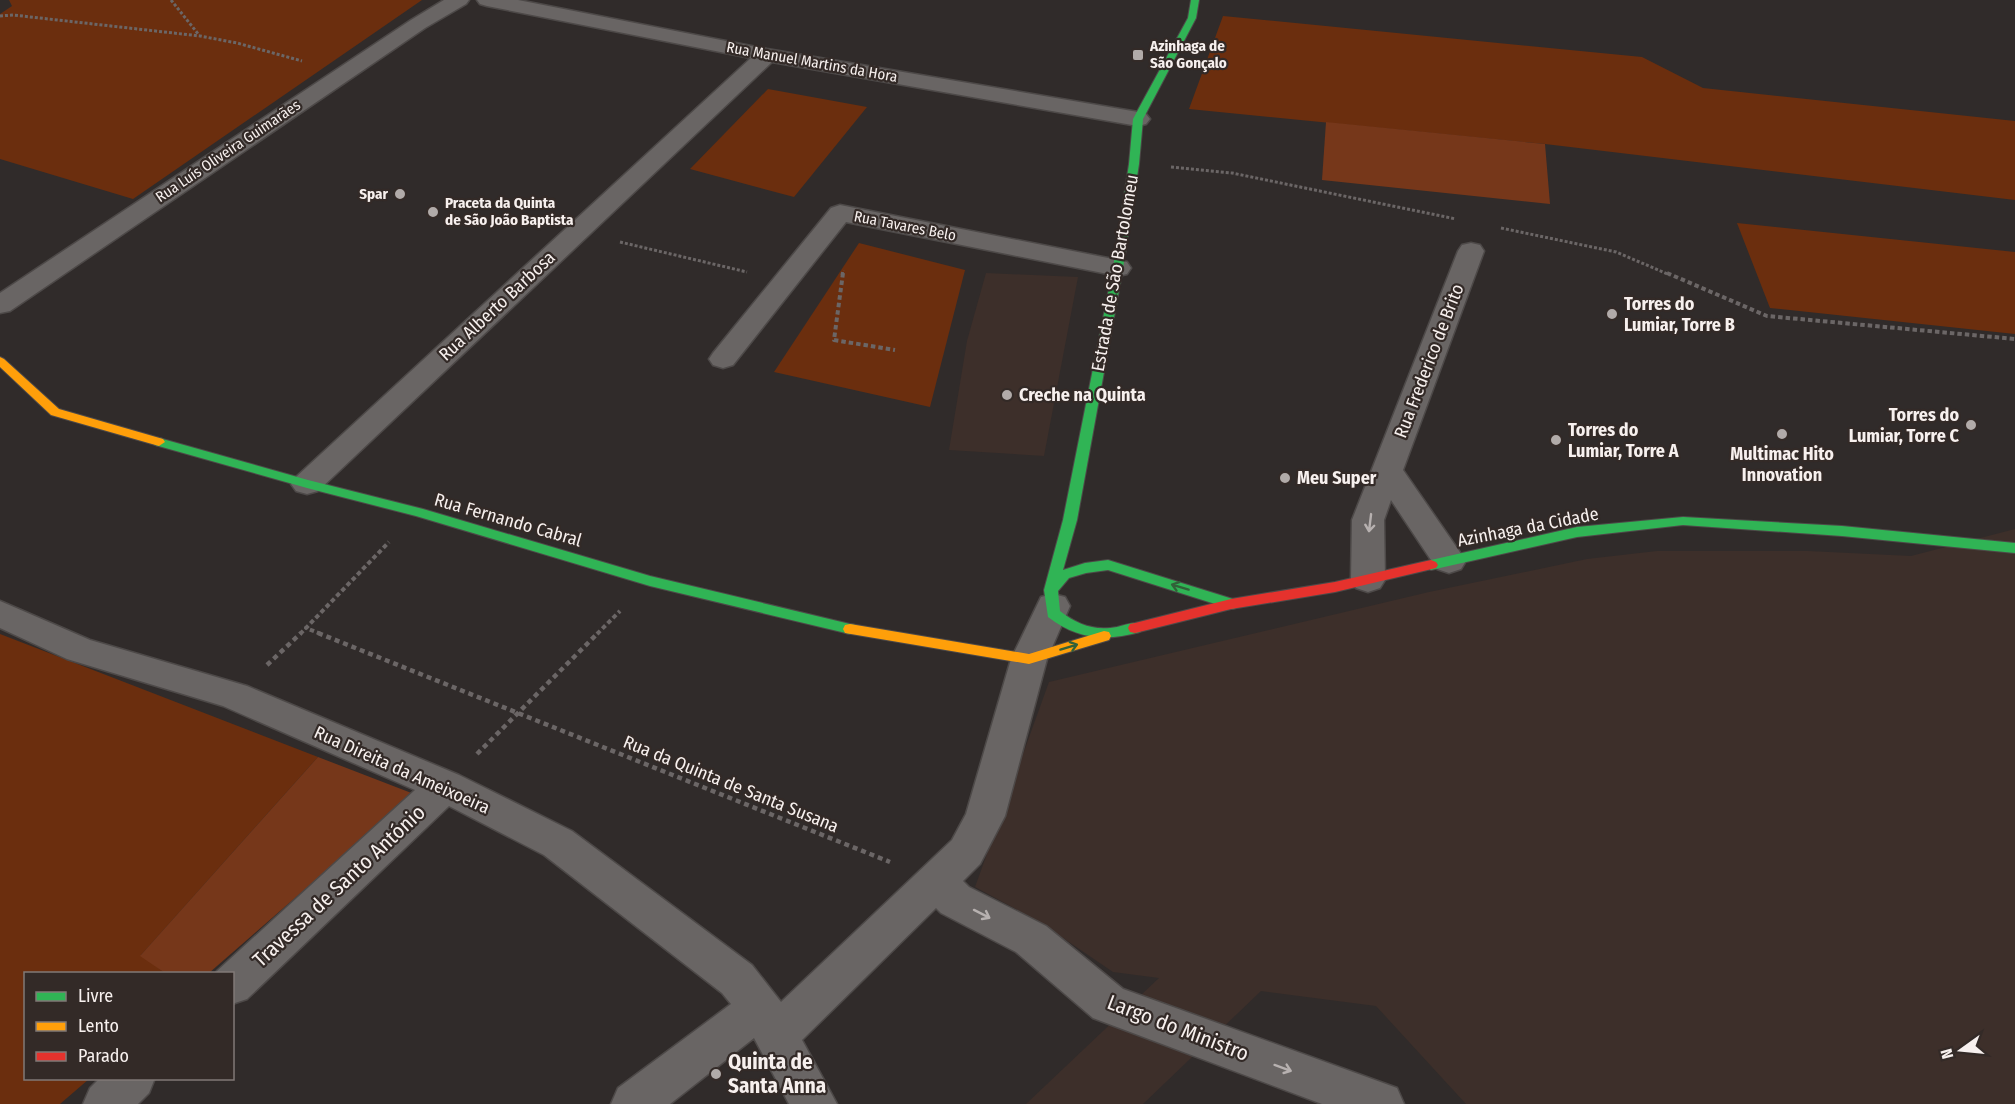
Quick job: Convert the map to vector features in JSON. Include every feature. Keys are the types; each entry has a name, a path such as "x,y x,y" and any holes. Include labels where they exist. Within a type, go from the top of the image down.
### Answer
{"street":[{"name":"Rua Luís Oliveira Guimarães","path":"0,305 459,0"},
{"name":"Rua Manuel Martins da Hora","path":"487,0 767,55 1138,119"},
{"name":"Estrada de São Bartolomeu","path":"935,880 966,852 985,816 1029,658 1052,598 1074,525 1118,268 1134,164 1138,119 1192,18 1195,0"},
{"name":"Rua Alberto Barbosa","path":"307,484 767,55"},
{"name":"Rua Tavares Belo","path":"723,358 840,213 1118,268"},
{"name":"Rua Frederico de Brito","path":"1368,580 1368,519 1471,251"},
{"name":"Rua Fernando Cabral","path":"0,362 55,412 307,484 417,512 650,581 833,626 1029,658"},
{"path":"1387,470 1449,561"},
{"name":"Azinhaga da Cidade","path":"1108,635 1232,604 1368,580 1577,532 1683,521 1842,531 2015,548"},
{"name":"Azinhaga da Cidade","path":"1052,598 1064,575 1104,561 1129,572 1232,604"},
{"path":"1129,572 1146,585 1148,594"},
{"path":"1052,598 1053,613 1066,626 1089,634 1108,635"},
{"path":"1132,628 1143,618 1147,610"},
{"name":"Rua Direita da Ameixoeira","path":"0,613 79,650 234,696 444,786 558,843 737,979 768,1021 814,1104"},
{"path":"1029,658 1108,635"},
{"name":"Travessa de Santo António","path":"234,983 444,786"},
{"path":"634,1104 768,1021 935,880"},
{"name":"Largo do Ministro","path":"935,880 955,900 1031,939 1108,1004 1381,1104"},
{"path":"106,1104 131,1080"}],"path":[{"path":"171,0 200,36"},
{"path":"0,16 13,15 200,36 237,43 346,73"},
{"path":"1134,164 1232,173 1464,221"},
{"path":"1498,228 1616,252 1767,316 2015,339"},
{"path":"577,232 785,281"},
{"path":"838,263 843,268 834,340 895,350"},
{"path":"234,696 306,628 417,512"},
{"path":"444,786 650,581"},
{"name":"Rua da Quinta de Santa Susana","path":"306,628 935,880"}],"shaded area":[{"path":"9,0 422,0 133,199 0,159 0,14 12,6"},
{"path":"1223,16 1642,57 1703,88 2015,121 2015,200 1545,144 1189,109"},
{"path":"768,89 867,107 794,197 690,169"},
{"path":"1326,122 1545,144 1550,204 1322,180"},
{"path":"1737,223 2015,252 2015,334 1770,308"},
{"path":"859,243 965,270 930,407 774,372"},
{"name":"Creche na Quinta","path":"986,273 1078,277 1044,456 949,450 967,341"},
{"path":"2015,529 2015,1104 1466,1104 1376,1006 1261,991 1143,1104 1026,1104 1159,978 1113,972 1038,921 975,887 1049,682 1429,592 1587,559 1657,551 1808,551 1911,556"},
{"path":"0,634 318,757 141,955 164,972 24,972 24,1080 88,1080 60,1104 0,1104"},
{"path":"318,757 414,794 210,972 164,972 140,956"}],"traffic: fast":[{"path":"1135,628 1101,634 1073,627 1053,613 1051,590 1070,520 1118,268 1134,164 1138,119 1192,18 1195,0"},
{"path":"159,442 307,484 418,512 650,581 850,629"},
{"path":"1431,565 1577,532 1683,521 1842,531 2015,548"},
{"path":"1051,590 1064,575 1085,568 1108,565 1231,604"}],"traffic: slow":[{"path":"0,361 55,412 159,442"},
{"path":"850,629 1029,659 1104,636"}],"traffic: jam":[{"path":"1135,628 1231,604 1335,587 1431,565"}],"place":[{"name":"Azinhaga de São Gonçalo","path":"1138,55"},
{"name":"Spar","path":"400,194"},
{"name":"Praceta da Quinta de São João Baptista","path":"433,212"},
{"name":"Torres do Lumiar, Torre B","path":"1612,314"},
{"name":"Creche na Quinta","path":"1007,395"},
{"name":"Torres do Lumiar, Torre C","path":"1971,425"},
{"name":"Multimac Hito Innovation","path":"1782,434"},
{"name":"Torres do Lumiar, Torre A","path":"1556,440"},
{"name":"Meu Super","path":"1285,478"},
{"name":"Quinta de Santa Anna","path":"716,1074"}]}
